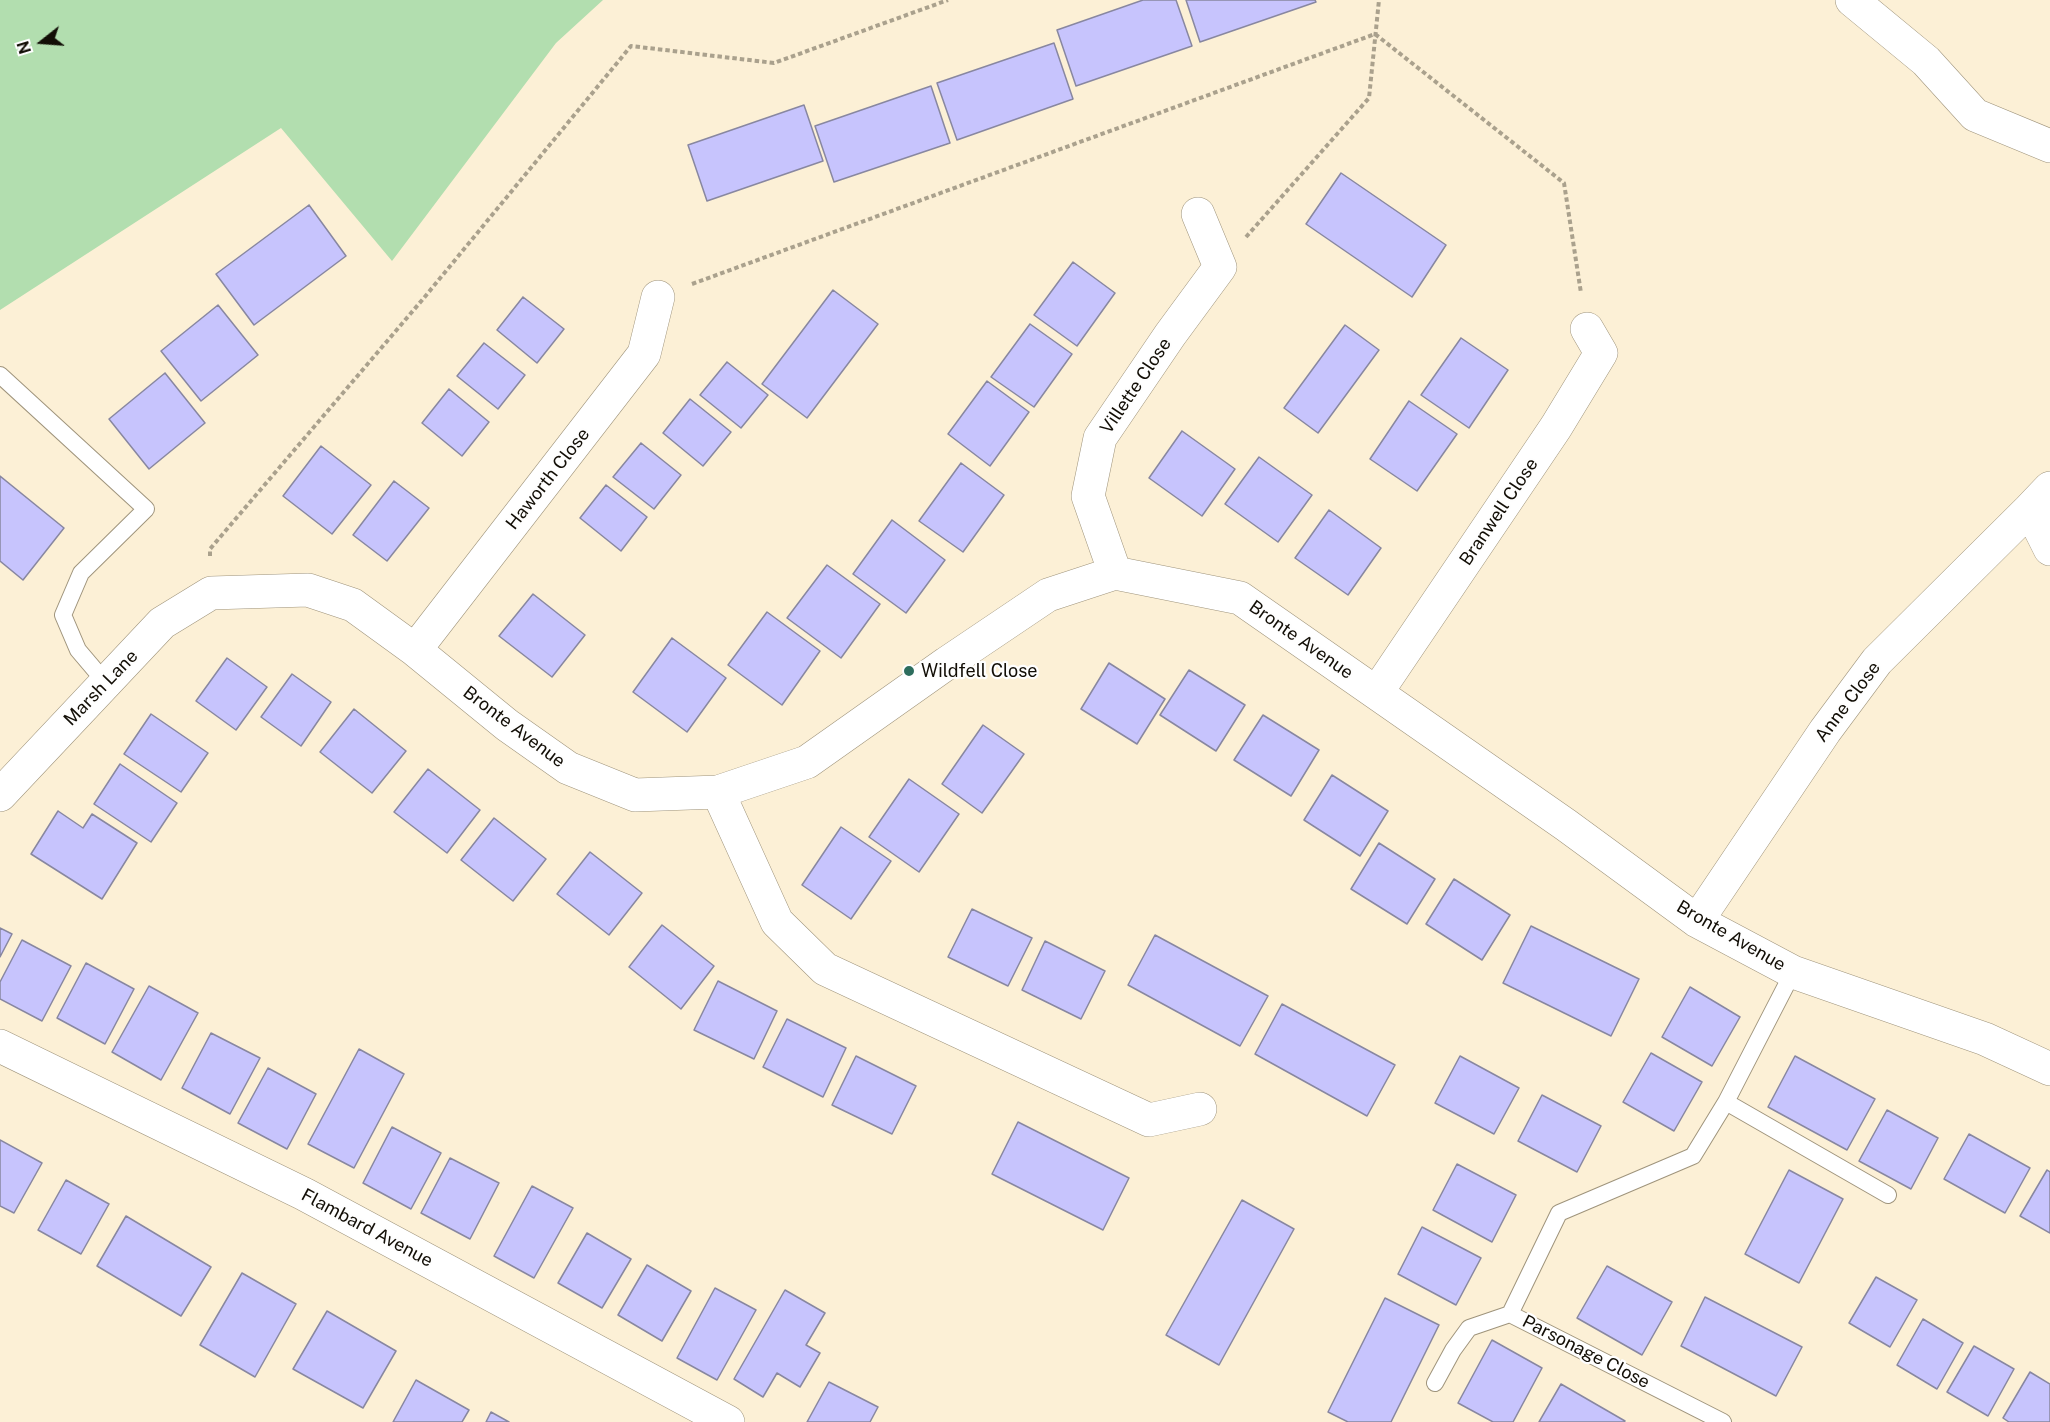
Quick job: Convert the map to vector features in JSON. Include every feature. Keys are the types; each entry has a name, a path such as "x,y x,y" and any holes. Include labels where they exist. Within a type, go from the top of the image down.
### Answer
{"street":[{"path":"1852,0 1926,61 1975,115 2050,146"},
{"path":"1197,214 1220,267"},
{"name":"Villette Close","path":"1115,573 1088,496 1100,438 1170,335 1220,267"},
{"name":"Haworth Close","path":"415,650 644,354 658,297"},
{"name":"Branwell Close","path":"1377,692 1557,427 1602,353 1587,329"},
{"name":"Anne Close","path":"2040,499 2050,549"},
{"name":"Anne Close","path":"1697,921 1825,731 1877,661 2040,499"},
{"name":"Bronte Avenue","path":"211,593 308,590 353,605 415,650 507,725 568,768 635,795 718,792 807,762 1048,595 1115,573 1240,598 1566,825 1697,921 1793,972 1985,1039 2050,1069"},
{"name":"Marsh Lane","path":"0,795 162,623 211,593"},
{"path":"718,792 777,922 825,969 1149,1120 1200,1108"},
{"name":"Flambard Avenue","path":"0,1046 304,1194 728,1422"}],"lane":[{"path":"0,375 146,509 81,573 63,615 78,651 106,683"},
{"name":"Parsonage Close","path":"1723,1422 1510,1314 1559,1213 1692,1156 1726,1102 1793,972"},
{"path":"1726,1102 1888,1195"},
{"path":"1435,1383 1453,1350 1469,1328 1510,1314"}],"path":[{"path":"211,593 210,549 423,299 632,46 774,63 948,0"},
{"path":"1220,267 1369,98 1379,0"},
{"path":"658,297 1375,34"},
{"path":"1375,34 1564,183 1587,329"}],"green space":[{"path":"0,0 603,0 556,43 392,261 281,128 0,310"}],"building":[{"path":"1143,0 1176,0 1192,46 1076,86 1057,30"},
{"path":"1186,0 1315,0 1316,2 1200,42"},
{"path":"1054,43 1073,99 957,140 937,83"},
{"path":"931,86 950,143 834,182 815,126"},
{"path":"804,105 823,161 707,201 688,145"},
{"path":"1341,173 1446,245 1412,297 1306,224"},
{"path":"309,205 346,256 254,325 216,274"},
{"path":"1073,262 1115,293 1077,346 1034,315"},
{"path":"833,290 878,324 807,418 762,384"},
{"path":"523,297 564,329 537,363 497,330"},
{"path":"218,305 258,355 201,401 161,351"},
{"path":"1030,324 1072,354 1034,407 991,377"},
{"path":"1345,325 1379,350 1318,433 1284,408"},
{"path":"1461,338 1508,370 1469,428 1421,395"},
{"path":"484,343 525,375 498,409 457,376"},
{"path":"727,362 768,395 741,428 700,395"},
{"path":"165,373 205,423 149,469 109,419"},
{"path":"987,381 1029,412 990,466 948,434"},
{"path":"449,389 489,422 462,456 422,423"},
{"path":"690,399 731,432 703,466 663,433"},
{"path":"1409,401 1457,434 1417,491 1370,459"},
{"path":"1182,431 1235,469 1202,516 1149,478"},
{"path":"641,443 681,475 654,509 613,477"},
{"path":"321,446 371,485 332,534 283,496"},
{"path":"1259,457 1312,495 1278,542 1225,504"},
{"path":"961,463 1004,495 963,552 919,521"},
{"path":"0,476 64,528 23,580 0,561"},
{"path":"394,481 429,508 387,561 353,535"},
{"path":"606,485 647,517 621,551 580,518"},
{"path":"1329,510 1381,548 1348,595 1295,558"},
{"path":"892,520 945,560 906,613 853,574"},
{"path":"827,565 880,604 841,658 787,618"},
{"path":"533,594 585,635 552,677 499,636"},
{"path":"767,612 820,651 782,705 728,665"},
{"path":"672,638 726,678 687,732 633,692"},
{"path":"227,658 267,687 236,730 196,701"},
{"path":"1109,663 1165,699 1137,744 1081,709"},
{"path":"1189,670 1245,705 1216,751 1160,715"},
{"path":"292,674 331,702 301,746 261,717"},
{"path":"354,709 406,751 372,793 320,752"},
{"path":"151,714 208,753 181,792 124,754"},
{"path":"1263,715 1319,750 1291,796 1234,760"},
{"path":"983,725 1024,754 982,813 942,784"},
{"path":"120,764 177,803 151,842 94,804"},
{"path":"428,769 480,810 447,853 394,812"},
{"path":"1332,775 1388,811 1360,856 1304,820"},
{"path":"909,779 959,814 919,872 869,837"},
{"path":"58,811 83,828 92,814 137,843 102,899 31,854"},
{"path":"494,818 546,859 513,901 461,860"},
{"path":"841,827 891,861 851,919 802,885"},
{"path":"1379,843 1435,879 1407,924 1351,889"},
{"path":"590,852 642,893 609,935 557,894"},
{"path":"1454,879 1510,915 1482,960 1426,924"},
{"path":"972,909 1032,938 1008,986 948,957"},
{"path":"662,925 714,966 681,1009 629,967"},
{"path":"1531,926 1639,979 1611,1036 1503,983"},
{"path":"0,928 12,934 0,957"},
{"path":"1155,935 1268,996 1240,1046 1128,985"},
{"path":"22,940 71,966 42,1021 0,999 0,982"},
{"path":"1045,941 1105,971 1081,1019 1022,990"},
{"path":"86,963 134,989 105,1044 57,1018"},
{"path":"718,981 777,1011 754,1059 694,1030"},
{"path":"149,986 198,1013 161,1080 112,1052"},
{"path":"1690,987 1740,1017 1712,1066 1662,1037"},
{"path":"1282,1004 1395,1065 1367,1116 1255,1054"},
{"path":"787,1019 846,1048 823,1097 763,1067"},
{"path":"211,1033 260,1058 230,1114 182,1088"},
{"path":"359,1049 404,1074 354,1168 308,1144"},
{"path":"1651,1053 1702,1082 1674,1131 1623,1102"},
{"path":"856,1056 916,1086 892,1134 832,1105"},
{"path":"1460,1056 1519,1088 1494,1134 1435,1103"},
{"path":"1795,1056 1875,1099 1847,1150 1768,1107"},
{"path":"268,1068 316,1094 287,1149 238,1123"},
{"path":"1542,1095 1601,1126 1577,1172 1518,1141"},
{"path":"1887,1110 1938,1138 1911,1189 1859,1161"},
{"path":"1018,1122 1129,1178 1103,1230 992,1174"},
{"path":"392,1127 441,1153 411,1209 363,1183"},
{"path":"1969,1134 2030,1168 2005,1213 1944,1179"},
{"path":"0,1140 42,1163 14,1213 0,1206"},
{"path":"450,1158 499,1183 470,1239 421,1213"},
{"path":"1457,1164 1516,1195 1492,1242 1433,1210"},
{"path":"1789,1170 1843,1199 1799,1283 1745,1254"},
{"path":"2047,1170 2050,1172 2050,1233 2020,1216"},
{"path":"66,1180 109,1204 81,1254 38,1230"},
{"path":"532,1186 573,1208 534,1278 494,1256"},
{"path":"1242,1200 1294,1229 1219,1365 1166,1335"},
{"path":"126,1216 211,1267 181,1316 97,1266"},
{"path":"1422,1227 1481,1258 1456,1305 1398,1274"},
{"path":"587,1233 631,1259 602,1308 558,1283"},
{"path":"647,1265 691,1291 662,1341 618,1315"},
{"path":"1607,1266 1672,1302 1642,1355 1577,1318"},
{"path":"242,1273 296,1304 255,1377 200,1345"},
{"path":"1876,1277 1917,1300 1890,1347 1849,1323"},
{"path":"715,1288 756,1310 717,1380 677,1358"},
{"path":"785,1290 825,1313 806,1345 820,1353 800,1387 777,1373 763,1397 734,1379"},
{"path":"1705,1297 1802,1347 1776,1396 1681,1346"},
{"path":"1385,1298 1439,1325 1391,1422 1348,1422 1328,1412"},
{"path":"327,1311 396,1351 363,1408 293,1369"},
{"path":"1923,1319 1963,1343 1937,1389 1897,1365"},
{"path":"1492,1340 1542,1368 1513,1422 1493,1422 1458,1403"},
{"path":"1974,1346 2014,1369 1988,1416 1947,1392"},
{"path":"2030,1372 2050,1384 2050,1422 2009,1422 2003,1418"},
{"path":"416,1380 469,1410 462,1422 393,1422"},
{"path":"829,1382 878,1407 870,1422 807,1422"},
{"path":"1561,1384 1625,1421 1539,1422"},
{"path":"491,1412 509,1422 486,1422"}],"place":[{"name":"Wildfell Close","path":"909,671"}]}
